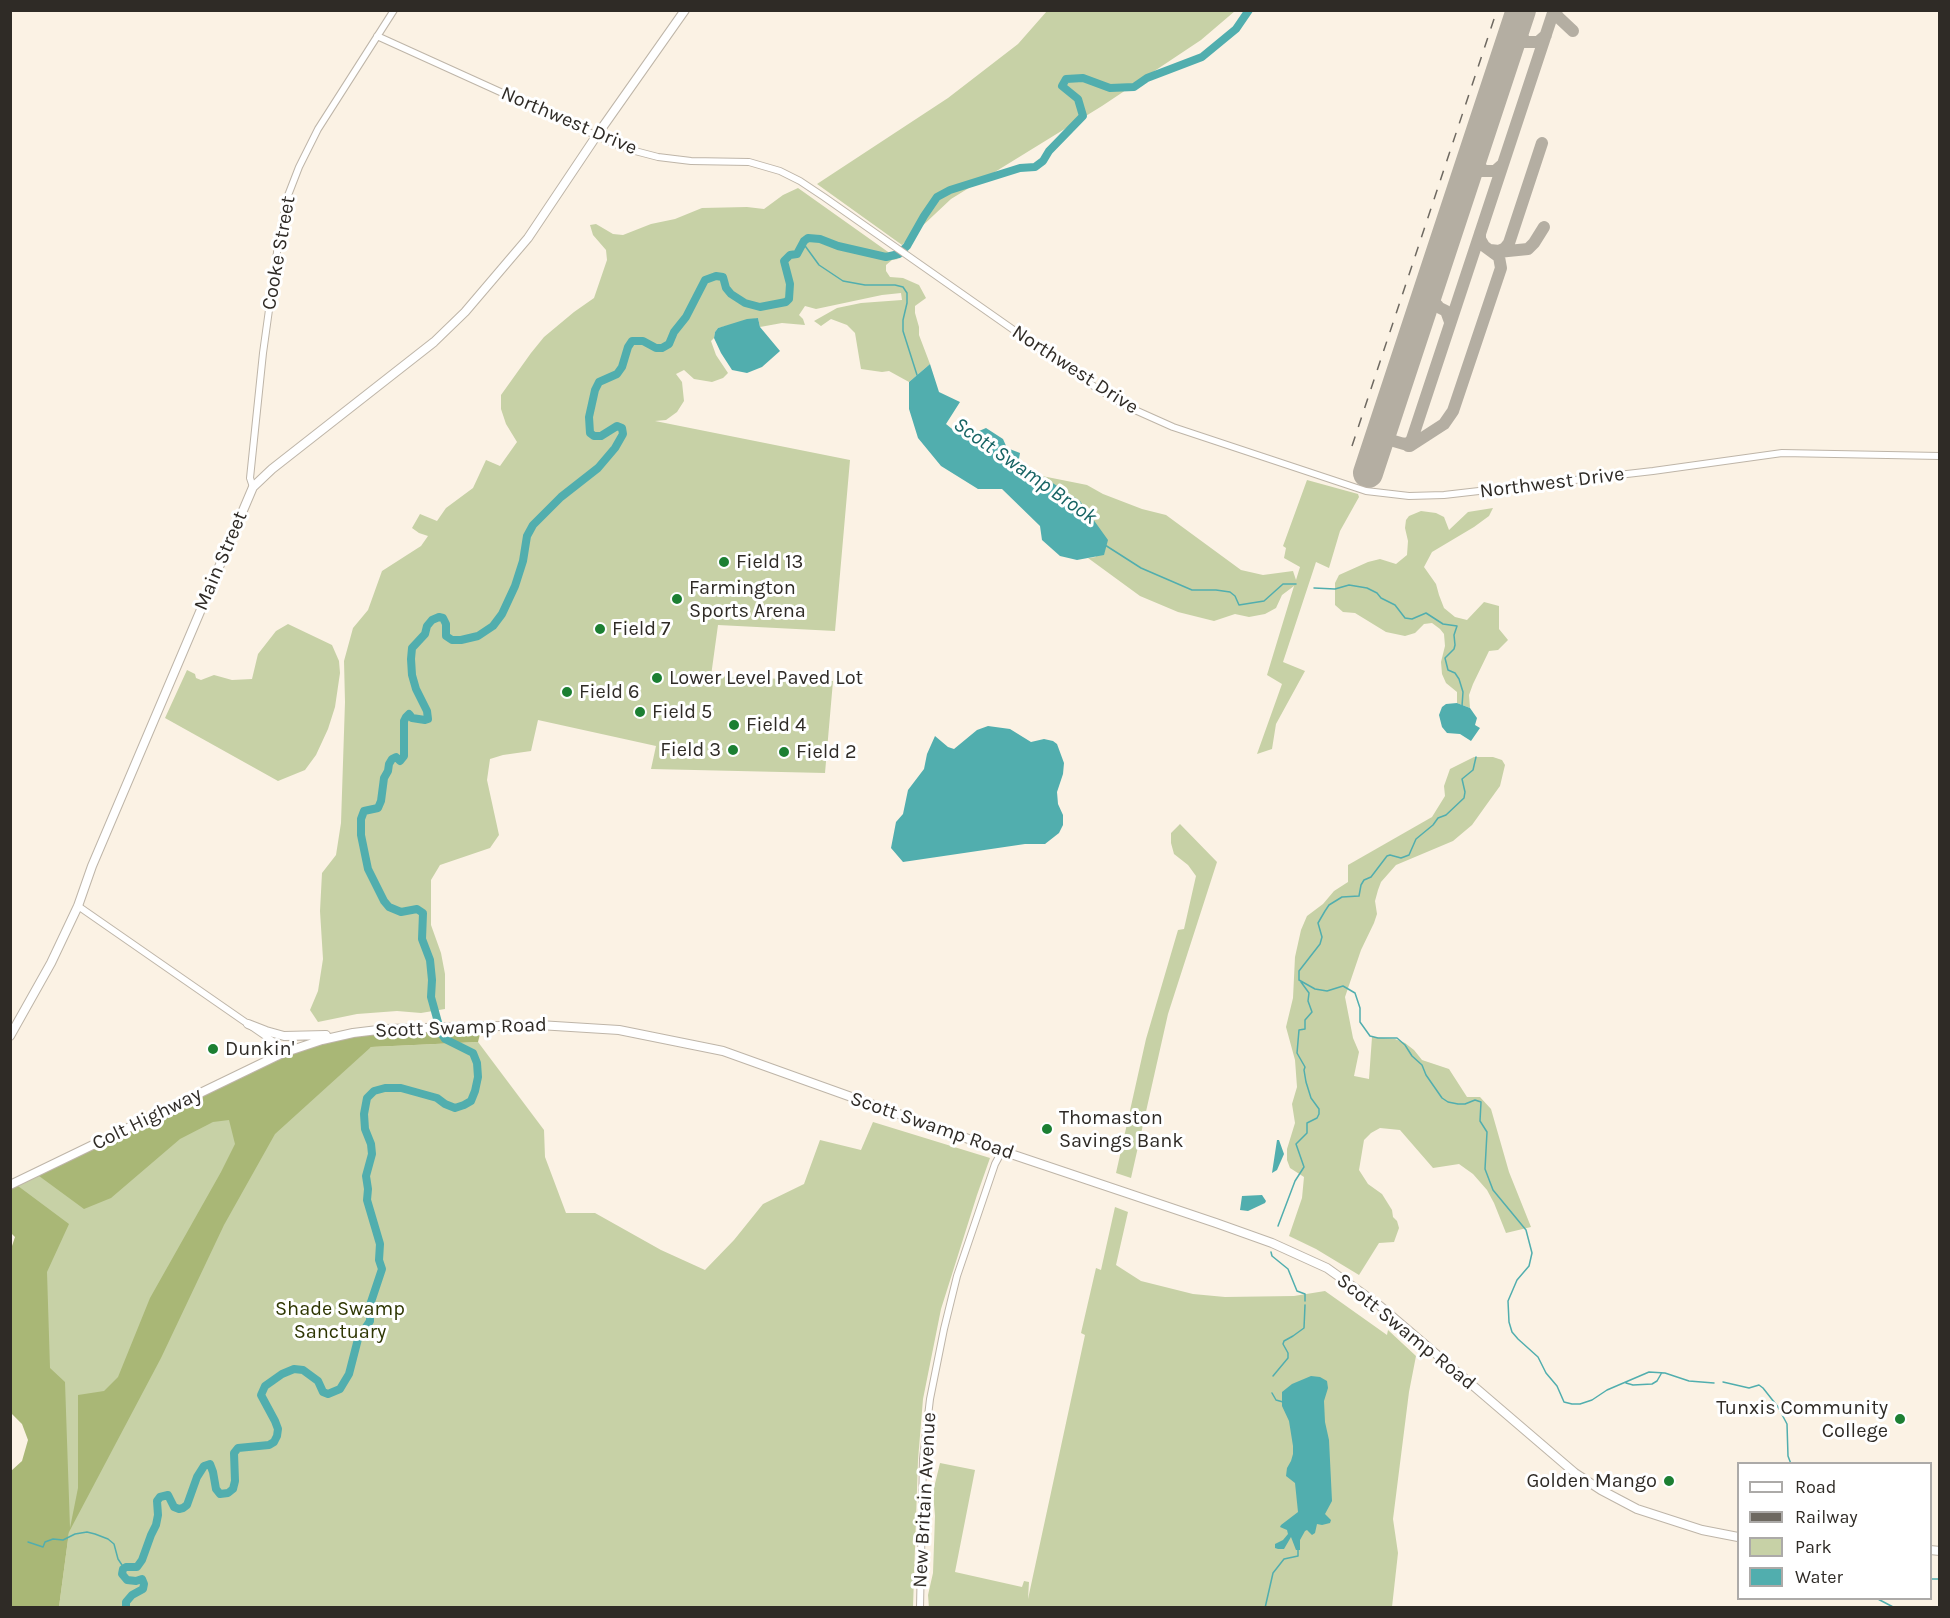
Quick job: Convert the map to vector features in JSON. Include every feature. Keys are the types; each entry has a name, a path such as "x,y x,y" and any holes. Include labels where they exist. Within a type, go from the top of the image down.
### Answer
{"highway":[{"name":"Main Street","path":"10,1036 51,963 78,906 92,867 253,487 272,468 434,342 465,312 528,238 685,10"},
{"path":"248,1024 275,1034 294,1037 353,1033"},
{"name":"Scott Swamp Road","path":"283,1053 353,1033 452,1026 539,1025 619,1030 723,1051 1002,1151 1222,1224 1272,1243 1327,1268 1380,1306 1575,1473 1600,1490 1637,1509 1702,1530 1737,1537"},
{"name":"Colt Highway","path":"10,1185 283,1053"}],"main road":[{"name":"Cooke Street","path":"253,487 250,478 263,353 287,198 318,129 394,10"},
{"name":"Northwest Drive","path":"377,36 623,147 658,157 691,161 749,162 770,167 790,176 824,197 1095,387 1140,413 1191,434 1375,493 1409,496 1444,495 1653,471 1782,453 1940,456"},
{"path":"78,906 274,1042 283,1053"},
{"name":"New Britain Avenue","path":"920,1608 923,1459 930,1399 957,1276 995,1164 1002,1151"}],"green space":[{"path":"1047,11 1235,11 1201,40 1102,106 951,199 902,245 817,184 948,98 1018,44"},
{"path":"798,188 898,259 886,265 886,271 890,277 903,278 919,285 926,298 915,306 915,313 919,335 930,364 909,382 889,371 861,369 855,333 847,325 831,319 821,326 814,321 837,308 861,303 902,300 901,293 816,309 805,306 799,315 805,325 782,323 760,327 758,318 718,328 711,341 716,355 728,373 723,378 712,382 694,379 684,370 676,374 682,382 684,401 677,412 666,420 655,421 850,460 835,631 718,625 711,676 833,681 825,773 651,769 656,746 538,720 531,751 490,759 487,780 499,835 490,848 440,865 431,880 431,925 441,953 445,974 445,1009 421,1013 397,1011 357,1014 318,1022 310,1010 318,991 323,959 320,911 322,873 336,855 341,823 344,661 353,628 368,610 382,571 421,546 428,536 412,528 420,514 437,521 446,508 473,488 486,460 500,466 517,442 506,424 501,409 501,395 544,337 594,298 607,260 606,250 593,235 590,225 596,224 613,234 623,235 702,208 764,209 783,195"},
{"path":"1042,476 1087,485 1103,494 1142,509 1166,515 1241,570 1263,575 1293,571 1296,580 1300,567 1284,558 1286,548 1283,546 1307,480 1358,494 1359,497 1340,531 1329,568 1316,562 1283,662 1305,671 1276,724 1272,749 1257,754 1282,684 1267,675 1294,586 1282,595 1276,608 1265,614 1249,617 1235,614 1214,621 1178,612 1140,596 1088,558 1096,557"},
{"path":"1493,508 1489,516 1474,527 1432,552 1424,567 1436,584 1444,608 1455,617 1467,620 1484,602 1499,606 1499,629 1508,640 1498,650 1489,651 1469,695 1470,708 1457,703 1457,692 1446,683 1442,674 1441,662 1445,646 1444,634 1440,629 1432,623 1424,624 1415,633 1405,636 1386,632 1355,613 1343,612 1335,605 1335,583 1339,575 1368,562 1380,559 1396,564 1407,555 1408,541 1405,528 1409,516 1421,511 1436,513 1444,517 1449,530 1468,512"},
{"path":"288,624 332,645 339,661 340,673 335,707 316,755 305,770 278,781 165,718 187,670 201,680 214,675 232,680 252,679 258,654 276,631"},
{"path":"1474,757 1493,757 1502,760 1505,765 1500,786 1472,825 1453,841 1396,865 1381,882 1375,901 1377,914 1361,950 1345,997 1353,1038 1359,1052 1354,1076 1369,1079 1372,1037 1395,1039 1405,1043 1422,1060 1449,1069 1467,1097 1480,1097 1491,1109 1509,1172 1531,1227 1506,1233 1487,1190 1473,1174 1459,1164 1433,1168 1400,1130 1380,1128 1364,1140 1359,1170 1368,1184 1382,1194 1399,1228 1394,1242 1379,1243 1359,1275 1289,1236 1302,1198 1304,1177 1290,1168 1287,1160 1287,1149 1295,1123 1292,1104 1297,1087 1295,1060 1286,1027 1293,998 1295,957 1301,930 1307,916 1323,904 1334,891 1348,882 1348,865 1432,817 1445,796 1444,786 1450,769"},
{"path":"1180,824 1217,862 1168,1014 1131,1178 1116,1173 1146,1039 1178,930 1184,929 1196,876 1188,865 1174,854 1171,833"},
{"path":"482,1026 478,1042 371,1047 275,1134 224,1225 161,1358 69,1532 59,1607 11,1607 11,1471 22,1461 28,1440 22,1424 11,1413 10,1252 15,1237 10,1232 11,1185 14,1183 69,1224 47,1272 50,1368 65,1382 70,1528 78,1488 78,1395 104,1391 118,1377 150,1298 235,1144 229,1120 213,1122 180,1139 111,1198 84,1209 35,1173 283,1053 338,1036"},
{"name":"Shade Swamp Sanctuary","path":"478,1042 544,1130 545,1157 566,1213 595,1213 661,1250 705,1270 734,1240 763,1204 804,1184 820,1140 861,1150 873,1122 990,1158 941,1309 923,1399 918,1460 913,1607 59,1607 69,1532 14,1183 35,1173 65,1191 371,1047"},
{"path":"1115,1207 1128,1212 1116,1265 1141,1281 1193,1294 1225,1297 1294,1296 1325,1291 1387,1335 1388,1330 1416,1356 1409,1392 1393,1519 1398,1553 1392,1607 929,1608 928,1595 933,1573 935,1516 933,1492 940,1463 975,1470 955,1572 1022,1587 1024,1581 1029,1582 1028,1599 1085,1335 1081,1333 1096,1268 1101,1270"}],"water":[{"path":"758,318 760,327 780,351 762,367 747,373 732,370 714,338 715,332 718,328"},
{"path":"930,364 939,392 960,402 946,424 957,433 972,434 986,428 1003,439 1007,448 1020,453 1017,470 1042,476 1080,501 1108,540 1104,555 1077,560 1060,556 1042,540 1040,526 1002,489 978,489 941,466 918,438 909,409 909,382"},
{"path":"1457,703 1470,708 1477,718 1475,725 1480,728 1471,741 1460,734 1447,733 1442,727 1439,715 1442,707 1446,704"},
{"path":"988,726 1010,729 1031,742 1044,739 1057,744 1064,763 1057,792 1058,804 1063,815 1063,825 1059,833 1045,844 1025,844 903,862 891,848 896,822 903,814 908,790 924,769 927,754 935,736 954,749 977,730"},
{"path":"1277,1140 1284,1154 1277,1170 1272,1173"},
{"path":"1262,1195 1265,1203 1248,1211 1240,1210 1242,1196"},
{"path":"1311,1376 1327,1381 1328,1388 1324,1401 1329,1440 1332,1501 1325,1514 1331,1520 1330,1523 1317,1524 1315,1533 1312,1535 1307,1530 1305,1531 1300,1540 1300,1550 1296,1550 1291,1537 1284,1549 1278,1549 1275,1548 1275,1544 1288,1534 1287,1530 1280,1527 1281,1525 1298,1512 1295,1483 1286,1476 1293,1454 1293,1446 1289,1421 1282,1406 1282,1392 1292,1384"}],"waterway":[{"path":"126,1608 126,1602 132,1595 143,1589 144,1584 142,1579 127,1580 122,1574 123,1569 137,1567 142,1560 156,1525 157,1501 160,1497 168,1495 174,1507 183,1508 187,1505 197,1477 204,1466 210,1464 216,1489 220,1494 228,1493 233,1489 235,1481 234,1453 238,1448 269,1445 274,1442 278,1429 261,1395 265,1386 282,1374 294,1369 303,1370 318,1381 323,1392 328,1394 340,1389 349,1374 358,1339 370,1321 370,1305 382,1269 379,1260 380,1244 367,1200 366,1176 372,1154 365,1129 364,1114 367,1098 374,1091 401,1088 437,1098 455,1108 471,1101 475,1091 478,1077 477,1063 473,1053 445,1039 441,1033 431,997 430,960 422,939 423,913 417,909 401,912 389,907 384,901 368,869 361,835 361,819 364,811 378,808 381,801 384,778 389,764 392,759 396,757 400,761 404,756 406,717 409,714 412,718 428,719 412,675 411,659 412,648 425,634 427,626 432,620 443,618 446,624 446,636 452,640 478,636 493,626 502,614 515,586 523,561 527,536 533,525 561,497 598,468 615,448 623,434 622,428 617,426 601,436 594,436 590,433 589,417 599,382 617,374 632,341 643,341 656,348 669,344 705,280 716,276 723,277 726,288 731,294 745,303 760,307 786,302 789,299 790,284 784,261 790,255 797,254 808,238 820,239 838,246 886,257 899,254 907,246 937,197 950,190 1020,168 1035,167 1043,161 1049,151 1083,116 1078,99 1062,86 1066,79 1083,78 1110,88 1134,87 1147,78 1202,57 1236,29 1249,10"},
{"name":"Scott Swamp Brook","path":"803,243 819,265 843,281 903,287 907,293 903,331 917,375"},
{"name":"Scott Swamp Brook","path":"1105,545 1141,568 1192,590 1230,592 1235,596 1239,605 1264,601 1283,584 1296,584"},
{"name":"Scott Swamp Brook","path":"1314,588 1335,589 1349,585 1367,588 1395,605 1405,618 1412,619 1426,613 1443,624 1457,626 1454,635 1454,649 1445,658 1448,670 1455,673 1459,679 1463,692 1462,706"},
{"path":"1476,757 1473,770 1462,779 1464,798 1416,839 1409,855 1401,858 1387,856 1371,877 1364,880 1359,896 1342,897 1329,905 1318,923 1322,937 1320,944 1299,971 1299,980 1315,989 1327,991 1343,986 1355,993 1360,1008 1360,1022 1370,1036 1397,1038 1422,1065 1442,1098 1448,1102 1458,1104 1475,1100 1481,1102 1480,1121 1487,1132 1485,1169 1493,1190 1526,1230 1532,1253 1529,1266 1517,1280 1508,1301 1509,1322 1512,1332 1538,1357 1546,1373 1557,1386 1564,1402 1580,1404 1592,1400 1607,1390 1649,1372 1665,1373 1689,1381 1714,1383"},
{"path":"1278,1226 1295,1181 1304,1167 1296,1144 1307,1133 1307,1123 1317,1118 1319,1114 1319,1109 1311,1098 1306,1082 1305,1067 1297,1053 1299,1030 1305,1029 1305,1020 1312,1012 1308,1001 1309,993 1301,982"},
{"path":"1271,1252 1272,1256 1288,1269 1297,1291 1305,1294 1305,1301"},
{"path":"1273,1376 1288,1358 1284,1341 1304,1328 1305,1305"},
{"path":"1626,1383 1652,1384 1661,1374"},
{"path":"1723,1382 1749,1388 1759,1385 1763,1388 1778,1407 1787,1424 1790,1462"},
{"path":"1272,1393 1276,1400 1283,1402"},
{"path":"28,1542 43,1547 45,1542 53,1539 63,1540 75,1534 87,1532 95,1534 114,1544 118,1559 124,1568"},
{"path":"1265,1608 1273,1573 1284,1559 1298,1556 1298,1550"},
{"name":"Scott Swamp Brook","path":"1932,1579 1940,1579"},
{"path":"1880,1600 1895,1608"}],"taxiway":[{"path":"1380,437 1404,444 1409,443 1412,439 1554,10"},
{"path":"1556,10 1557,16 1573,31"},
{"path":"1518,22 1519,35 1527,42 1538,42 1546,35"},
{"path":"1508,51 1517,42 1527,42"},
{"path":"1490,250 1499,251 1509,243 1542,143"},
{"path":"1474,152 1477,165 1485,171 1495,171 1503,164"},
{"path":"1465,180 1475,171 1484,171"},
{"path":"1498,252 1528,249 1544,227"},
{"path":"1408,446 1444,424 1453,411 1501,268 1499,257 1484,246 1480,233"},
{"path":"1429,289 1432,300 1438,306"},
{"path":"1420,316 1425,309 1436,306 1446,311 1450,322"}],"runway":[{"path":"1368,473 1521,10"}],"railway":[{"path":"1352,446 1497,10"}],"place":[{"name":"Field 13","path":"724,562"},
{"name":"Farmington Sports Arena","path":"677,599"},
{"name":"Field 7","path":"600,629"},
{"name":"Lower Level Paved Lot","path":"657,678"},
{"name":"Field 6","path":"567,692"},
{"name":"Field 5","path":"640,712"},
{"name":"Field 4","path":"734,725"},
{"name":"Field 3","path":"733,750"},
{"name":"Field 2","path":"784,752"},
{"name":"Dunkin'","path":"213,1049"},
{"name":"Thomaston Savings Bank","path":"1047,1129"},
{"name":"Tunxis Community College","path":"1900,1419"},
{"name":"Golden Mango","path":"1669,1481"}]}
